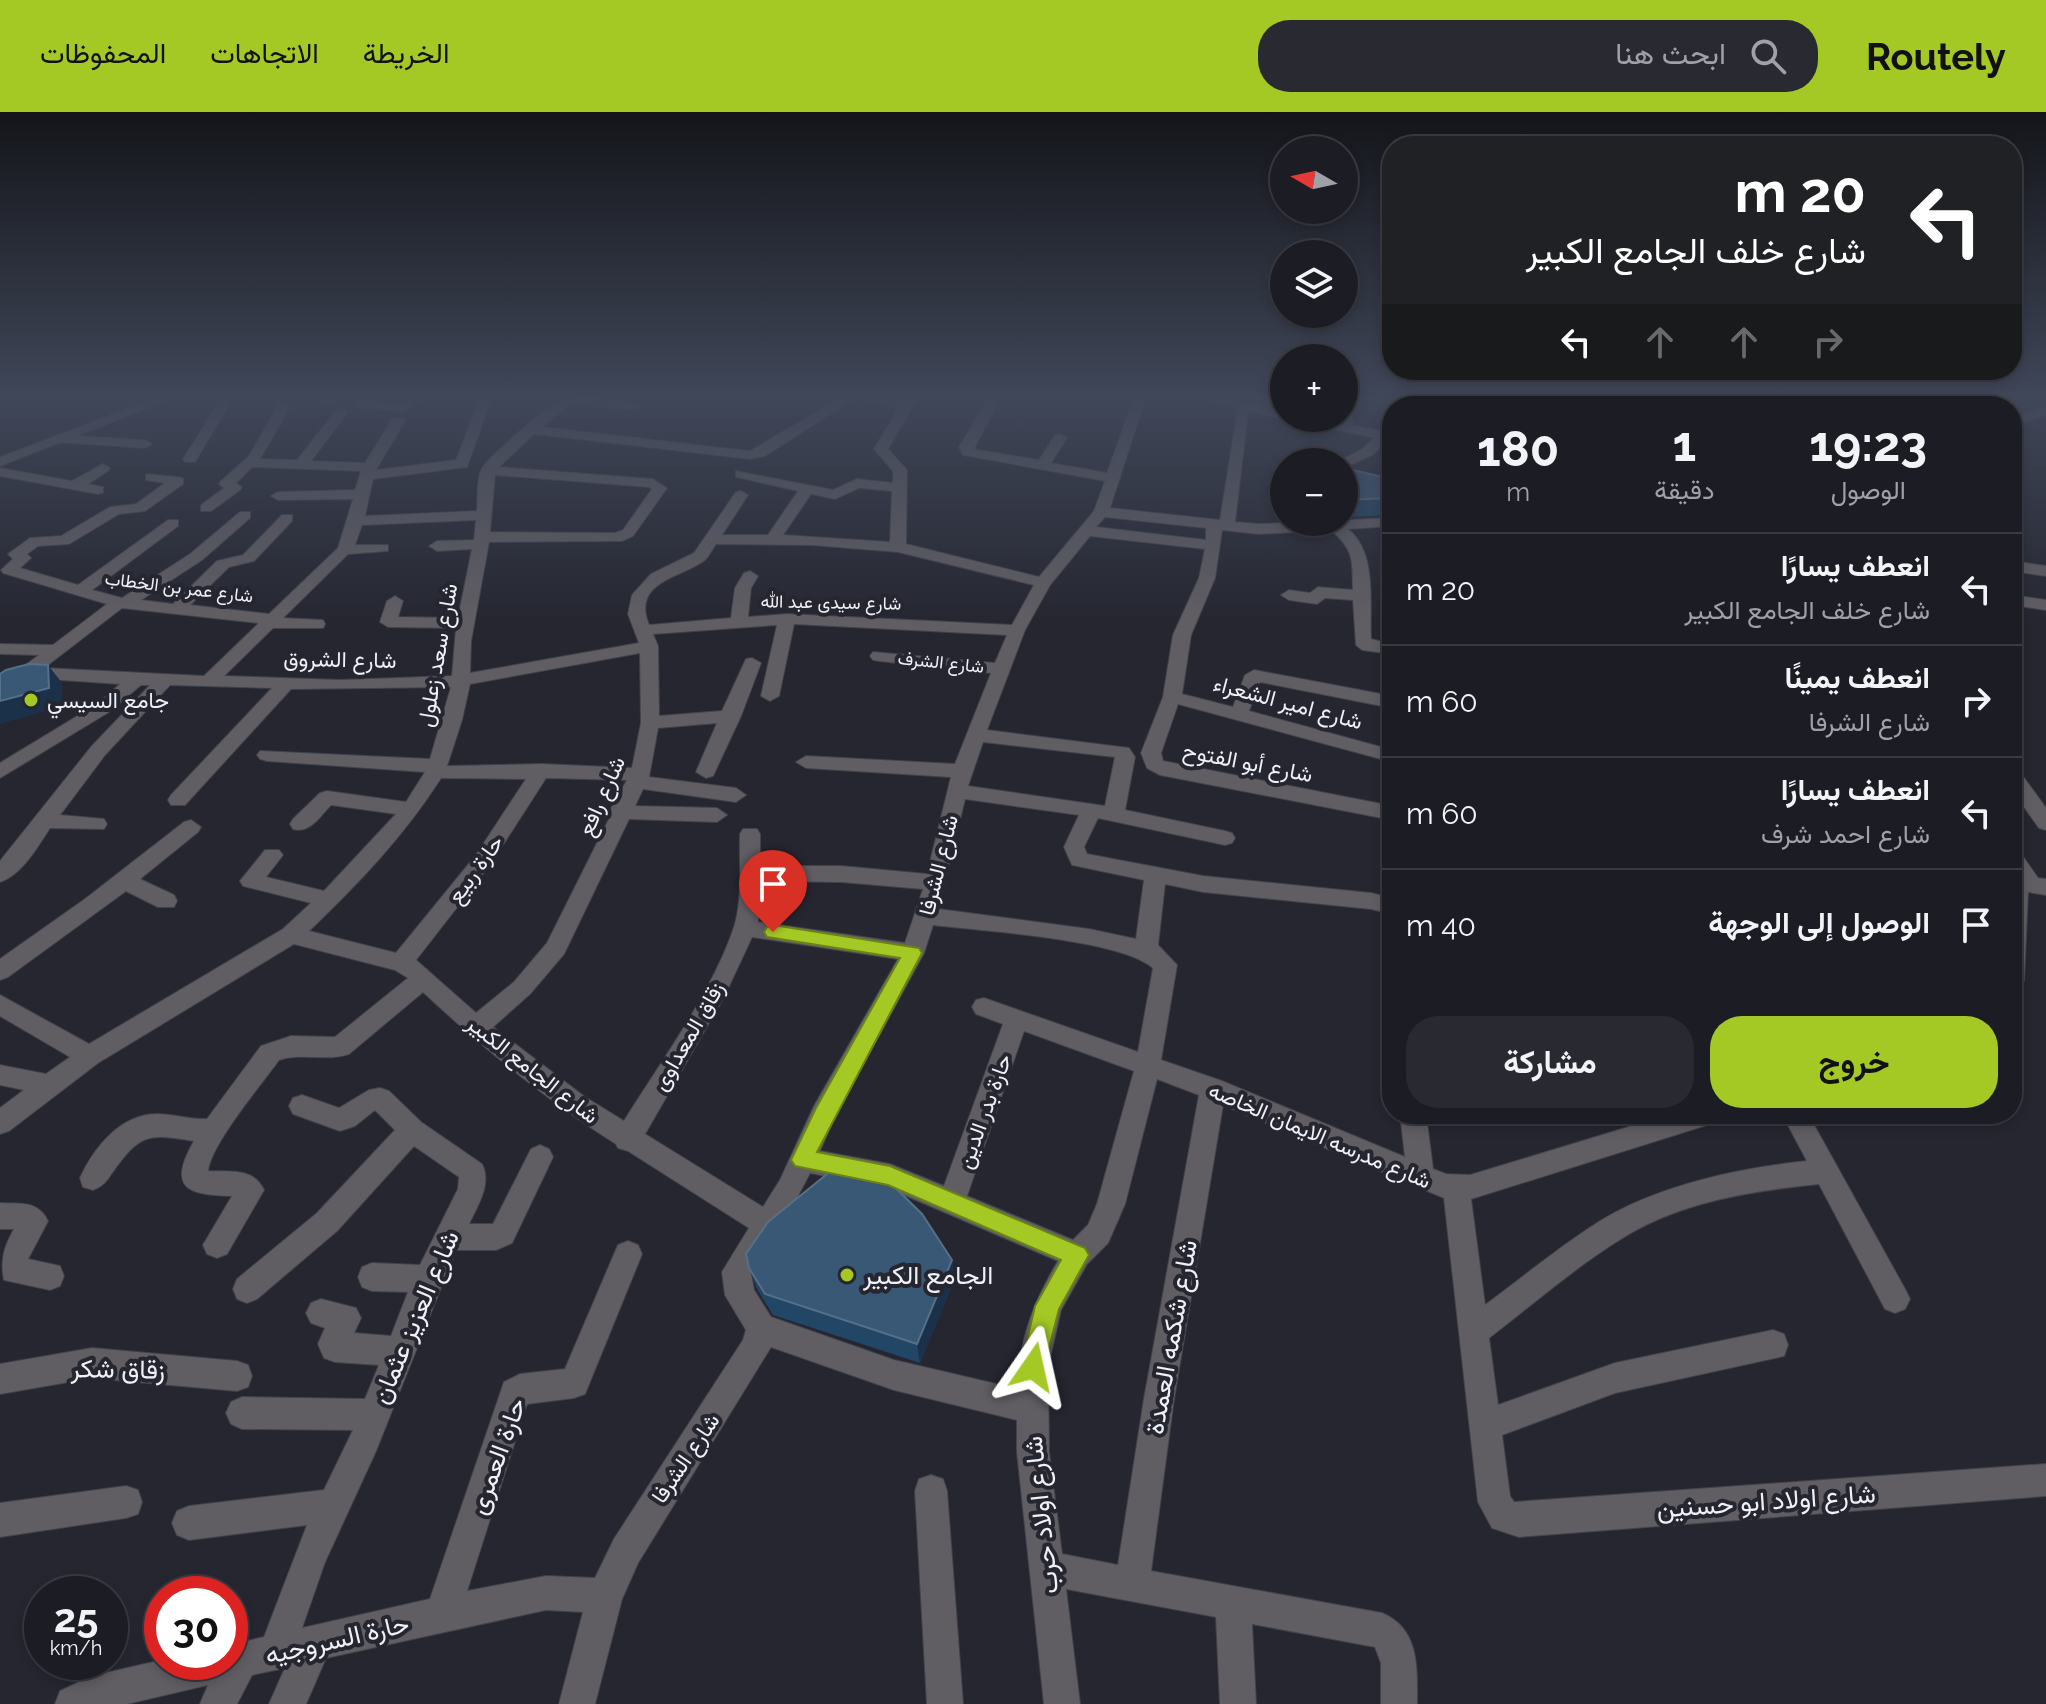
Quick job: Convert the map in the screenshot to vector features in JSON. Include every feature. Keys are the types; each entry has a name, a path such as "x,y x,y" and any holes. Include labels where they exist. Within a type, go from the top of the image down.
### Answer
{"street":[{"path":"12,474 98,490"},
{"path":"74,486 93,474"},
{"path":"206,508 235,487 226,483 236,474"},
{"path":"210,680 344,550 357,521 367,474"},
{"name":"شارع سعد زعلول","path":"0,1123 89,1056 291,935 330,900 411,809 436,769 453,720 461,682 465,623 482,541 488,474"},
{"path":"437,546 482,541 617,538 628,533 660,488 653,483 542,474"},
{"path":"742,474 835,495 854,483 899,488"},
{"path":"898,547 899,474"},
{"path":"1092,474 1114,478"},
{"name":"شارع الشرفا","path":"577,1704 605,1596 626,1551 756,1347 761,1328 740,1295 736,1272 790,1188 823,1114 913,953 936,882 959,781 1017,630 1043,583 1094,522 1115,474"},
{"name":"شارع أبو الفتوح","path":"1231,474 1207,578 1182,635 1172,697 1151,753 1154,764 1160,769 1382,809"},
{"path":"0,546 22,554 38,541 64,541 115,510 140,508 178,481 151,477"},
{"path":"773,539 807,489"},
{"path":"278,496 361,494"},
{"name":"شارع رافع","path":"476,1027 522,988 556,948 619,812 638,779 650,723 647,638 636,614 640,595 657,577 700,556 741,495"},
{"path":"2,689 122,603 196,557 245,515"},
{"path":"357,521 484,515"},
{"path":"176,610 223,564 248,558 287,518"},
{"path":"1094,522 1270,525"},
{"path":"1094,522 1214,545"},
{"path":"1358,523 1382,522"},
{"path":"79,592 173,523"},
{"path":"1348,536 1360,555 1362,641 1368,646 1382,648"},
{"path":"713,539 773,539 898,547 1043,583"},
{"path":"344,550 383,548"},
{"name":"شارع عمر بن الخطاب","path":"22,554 9,567 11,572 122,603 317,624"},
{"path":"681,586 700,556"},
{"path":"2022,567 2046,571"},
{"path":"739,621 743,588 750,576"},
{"path":"1289,595 1317,599 1318,592 1361,596"},
{"path":"395,601 387,621 390,623 465,623"},
{"path":"2022,601 2046,605"},
{"path":"770,696 787,619"},
{"name":"شارع سيدى عبد الله","path":"647,638 739,621 787,619 1017,630"},
{"name":"شارع الشروق","path":"26,672 287,683 379,685 461,682 647,638"},
{"path":"0,649 56,650"},
{"name":"شارع الشرف","path":"879,656 1003,669"},
{"path":"706,772 752,663"},
{"path":"1239,714 1254,675 1382,700"},
{"path":"0,772 103,708 137,679"},
{"path":"0,874 98,751 166,679"},
{"path":"178,800 287,683"},
{"name":"شارع امير الشعراء","path":"1172,697 1382,753"},
{"path":"650,723 732,716"},
{"path":"976,735 1122,752 1125,757 1114,814"},
{"path":"267,755 492,774 542,770 638,779 736,795"},
{"path":"806,762 959,781 1225,838"},
{"name":"حارة ربيع","path":"401,963 483,860 542,770"},
{"path":"2022,790 2046,823"},
{"path":"300,824 327,798 411,809"},
{"path":"1092,810 1074,847 1075,857 1085,862 1155,875 1382,905"},
{"path":"619,812 717,815"},
{"path":"45,821 97,824"},
{"path":"0,971 125,881 191,827"},
{"name":"زقاق المعداوى","path":"627,1140 716,991 745,928 750,834"},
{"path":"272,855 251,881 330,900"},
{"path":"750,873 841,874 936,882"},
{"path":"926,916 1089,937 1147,950 1155,875"},
{"path":"125,881 166,901"},
{"path":"2022,916 2027,884"},
{"path":"745,928 913,953"},
{"name":"شارع الجامع الكبير","path":"291,935 401,963 424,978 476,1027 576,1105 627,1140 768,1225"},
{"name":"شارع اولاد حرب","path":"1062,1704 1045,1568 1031,1407 1038,1335 1047,1306 1077,1255 1098,1234 1105,1222 1148,1064 1165,965 1147,950"},
{"path":"217,1245 250,1190 244,1184 200,1183 194,1178 196,1162 215,1129 270,1053 291,1046 340,1047 424,978"},
{"path":"0,1004 89,1056"},
{"name":"شارع مدرسه الايمان الخاصه","path":"984,1007 1148,1064 1421,1178 1456,1187 1470,1187 1643,1124"},
{"name":"حارة بدر الدين","path":"951,1203 1017,1018"},
{"path":"0,1075 49,1085"},
{"name":"شارع شكمه العمدة","path":"1132,1585 1159,1399 1213,1089"},
{"name":"شارع العزيز عثمان","path":"276,1653 332,1506 374,1415 397,1351 471,1190 473,1172 412,1130 375,1098 340,1120 302,1106"},
{"path":"93,1178 137,1127 155,1123 206,1132 215,1129"},
{"path":"1414,1124 1421,1178"},
{"path":"1800,1124 1895,1299"},
{"path":"247,1289 327,1222 412,1130"},
{"path":"448,1237 500,1236 540,1157"},
{"path":"802,1160 890,1176 1077,1255"},
{"path":"1473,1332 1581,1250 1645,1212 1747,1179 1825,1171"},
{"path":"1456,1187 1484,1426 1615,1378 1773,1345"},
{"path":"0,1216 31,1217 34,1221 12,1260 14,1270 50,1276"},
{"name":"حارة العمرى","path":"442,1615 515,1393 520,1389 574,1383 628,1254"},
{"path":"372,1277 428,1279"},
{"path":"321,1313 346,1318 333,1344 335,1347 397,1351"},
{"path":"761,1328 823,1354 889,1376 959,1394 1031,1407"},
{"name":"زقاق شكر","path":"0,1379 92,1363 237,1376"},
{"path":"242,1413 374,1415"},
{"name":"شارع اولاد ابو حسنين","path":"1484,1426 1494,1502 1504,1516 1519,1520 2046,1480"},
{"path":"931,1491 945,1704"},
{"path":"0,1520 126,1502"},
{"path":"189,1523 332,1506"},
{"path":"1045,1568 1391,1635 1396,1644 1399,1704"},
{"name":"حارة السروجيه","path":"248,1659 546,1593 605,1596"},
{"path":"1233,1603 1238,1704"},
{"path":"287,1704 314,1644"},
{"name":"حارة السروجيه","path":"73,1704 92,1694 155,1680"},
{"path":"218,1704 230,1680"}],"building":[{"path":"1358,474 1382,477 1382,498 1358,499"},
{"path":"29,664 48,665 49,688 0,701 0,674"},
{"name":"الجامع الكبير","path":"843,1161 874,1167 922,1214 952,1260 917,1344 765,1294 749,1268 746,1254 768,1222"}],"place":[{"name":"جامع السيسي","path":"31,700"},
{"name":"الجامع الكبير","path":"847,1275"}],"route":[{"path":"773,932 913,953 823,1114 802,1160 890,1176 1077,1255 1047,1306 1033,1367"}]}
